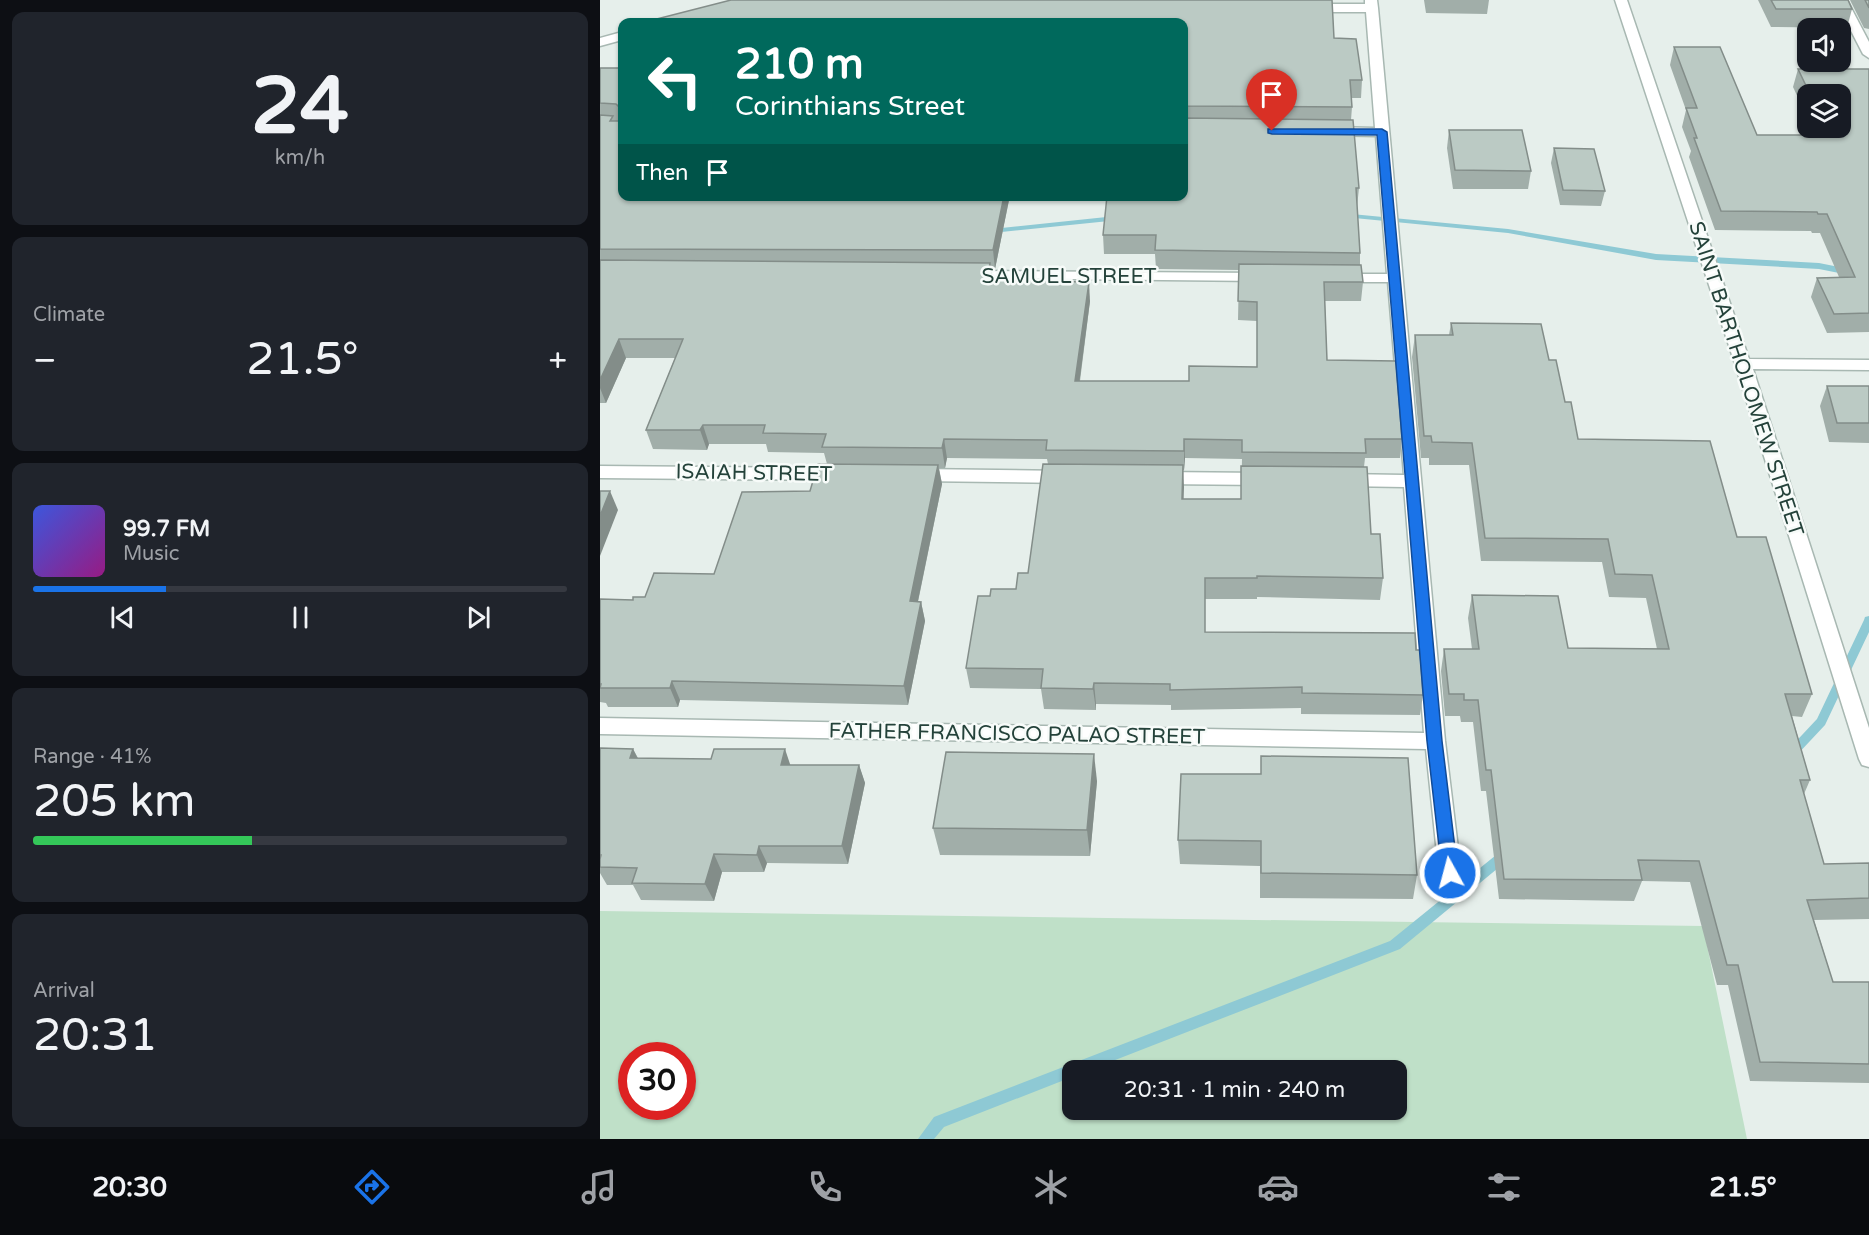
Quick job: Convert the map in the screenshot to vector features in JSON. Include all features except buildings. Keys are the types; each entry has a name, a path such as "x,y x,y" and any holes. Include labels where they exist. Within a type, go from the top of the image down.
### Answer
{"street":[{"name":"SAINT BARTHOLOMEW STREET","path":"1621,0 1743,364 1869,759"},
{"path":"1841,0 1869,54"},
{"path":"1300,8 1371,4 1434,741 1450,873"},
{"path":"600,42 618,37"},
{"path":"1312,131 1382,132"},
{"name":"SAMUEL STREET","path":"956,275 1276,278"},
{"path":"1324,278 1395,278"},
{"path":"1743,364 1869,365"},
{"name":"ISAIAH STREET","path":"600,472 851,475"},
{"path":"899,475 1078,477"},
{"path":"1138,478 1281,480"},
{"path":"1329,480 1413,481"},
{"name":"FATHER FRANCISCO PALAO STREET","path":"600,726 1434,741"}],"green space":[{"path":"600,911 1703,926 1747,1139 600,1139"}],"waterway":[{"path":"1344,215 1508,231 1656,257 1819,266 1869,276"},
{"path":"992,231 1116,218"},
{"path":"1791,754 1821,722 1869,620"},
{"path":"925,1139 939,1122 1395,945 1505,855"}],"route":[{"path":"1272,131 1382,132 1434,741 1450,873"}]}
